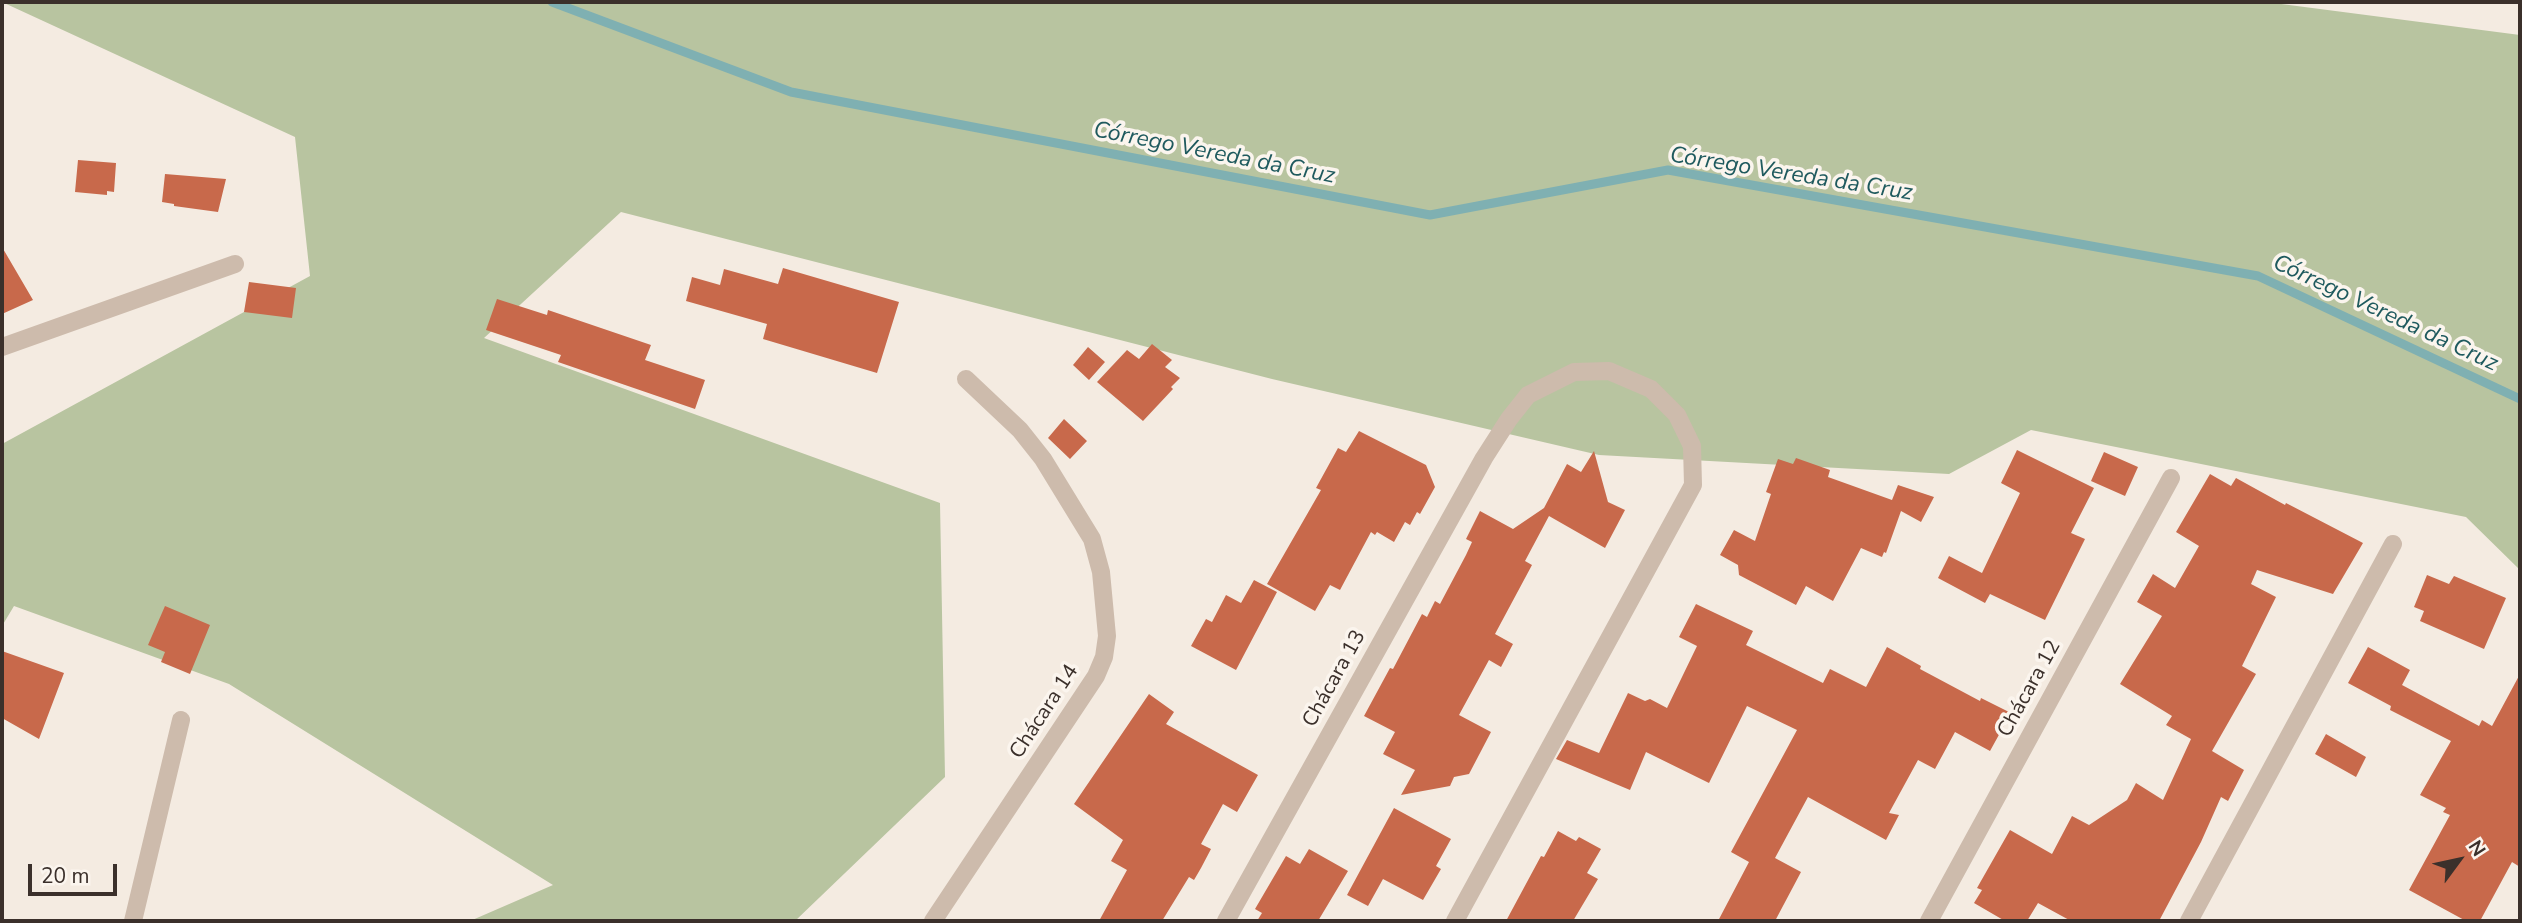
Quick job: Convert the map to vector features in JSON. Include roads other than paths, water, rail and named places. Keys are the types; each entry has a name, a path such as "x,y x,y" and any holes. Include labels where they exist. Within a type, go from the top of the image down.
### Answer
{"street":[{"path":"2,347 236,264"},
{"name":"Chácara 13","path":"1226,921 1484,458 1509,419 1528,395 1574,372 1609,371 1651,389 1677,415 1692,446 1693,485 1455,921"},
{"name":"Chácara 14","path":"933,921 1097,676 1104,657 1107,636 1101,572 1092,539 1043,459 1020,430 966,379"},
{"name":"Chácara 12","path":"1929,921 2171,478"},
{"path":"2189,921 2393,544"},
{"path":"133,921 181,720"}],"waterway":[{"name":"Córrego Vereda da Cruz","path":"552,2 791,92 1430,215 1668,170 2258,276 2520,399"}]}
